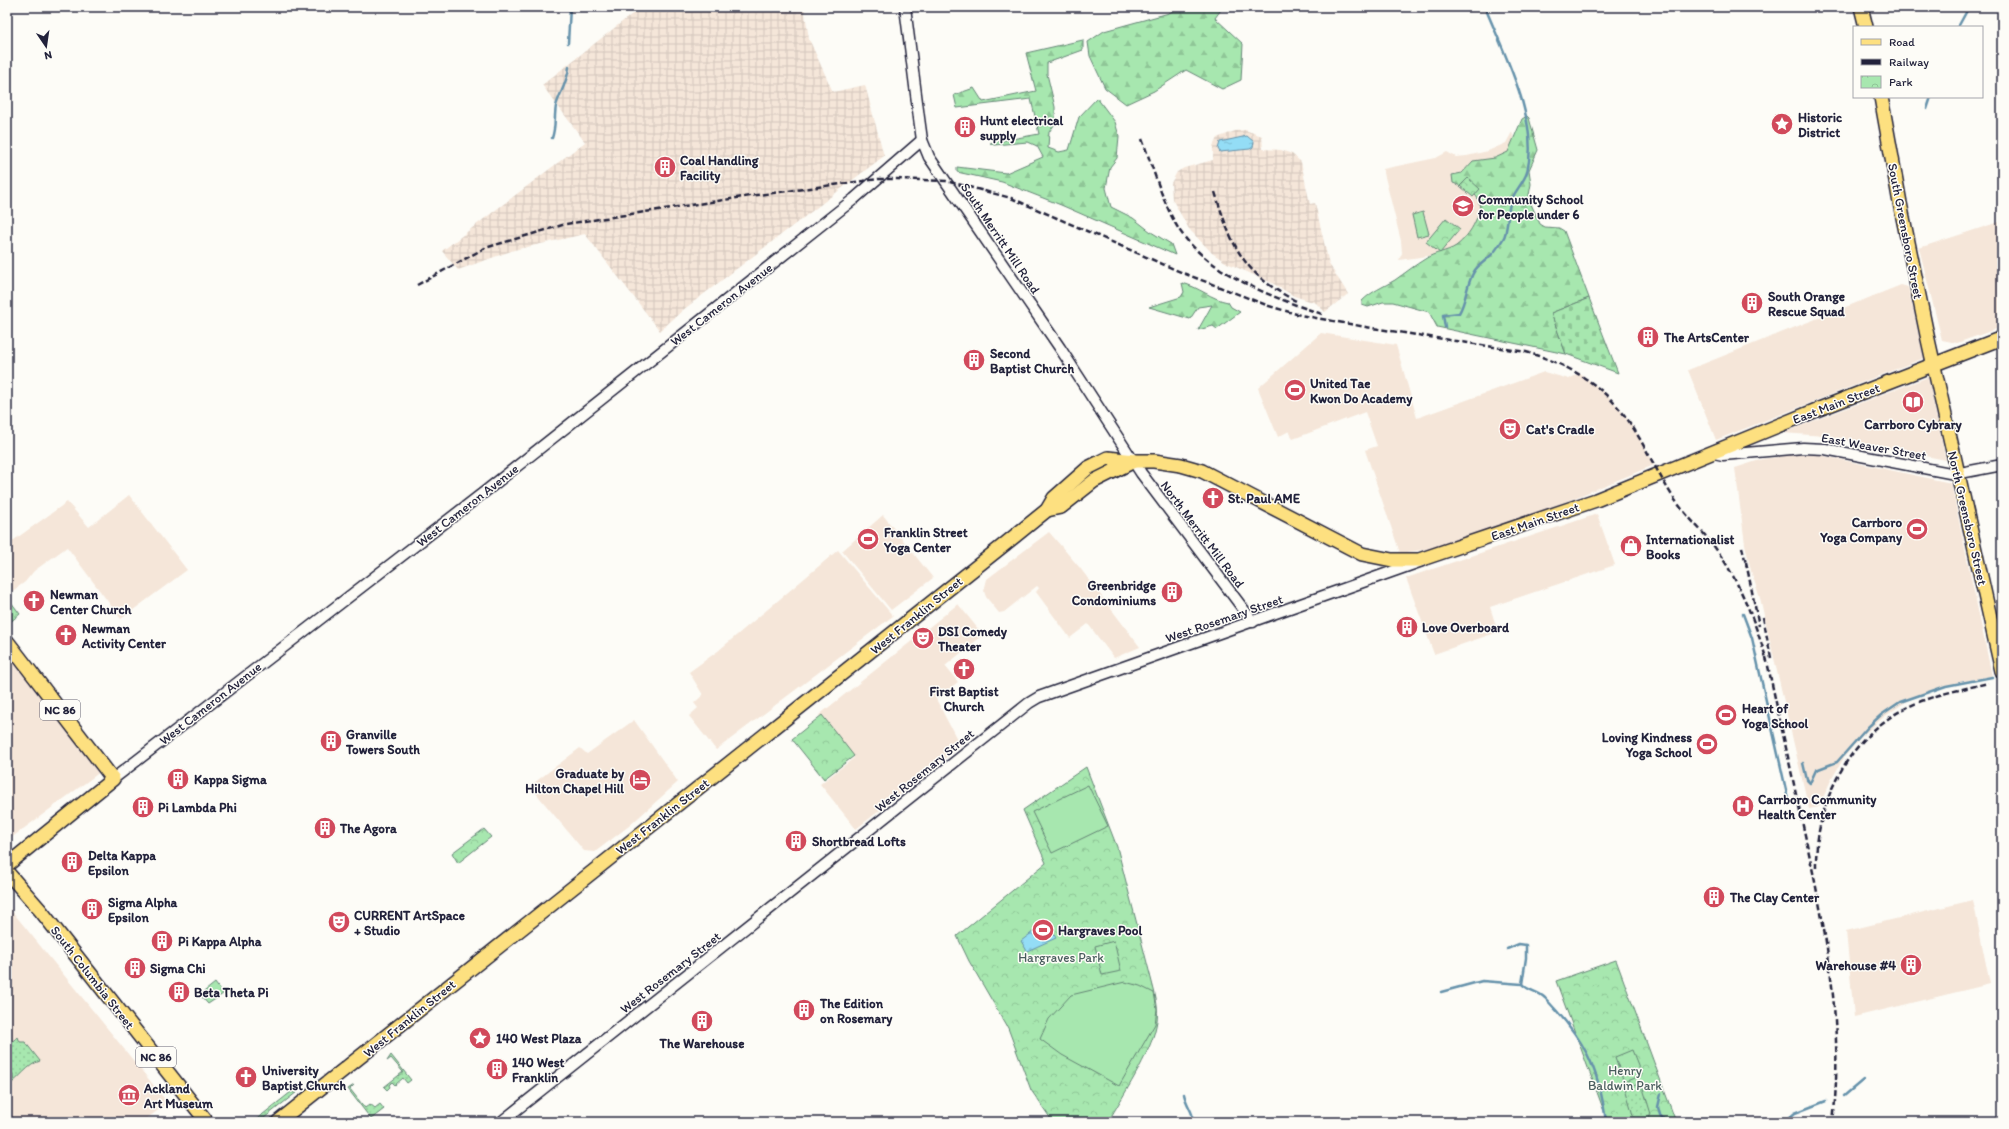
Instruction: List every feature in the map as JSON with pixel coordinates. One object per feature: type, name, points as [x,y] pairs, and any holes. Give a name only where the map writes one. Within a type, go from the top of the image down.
[{"type":"main road","points":[[1862,7],[1866,26]]},
{"type":"main road","name":"South Greensboro Street","points":[[1881,98],[1900,203],[1934,365]]},
{"type":"main road","name":"East Main Street","points":[[1134,462],[1154,461],[1177,464],[1206,472],[1362,554],[1400,561],[1429,558],[1596,500],[1704,455],[1714,453],[1721,448],[2002,338]]},
{"type":"main road","name":"North Greensboro Street","points":[[1934,365],[2002,671]]},
{"type":"main road","name":"West Franklin Street","points":[[278,1122],[1047,510],[1061,507],[1094,481],[1134,462]]},
{"type":"main road","name":"NC 86","points":[[7,641],[114,779]]},
{"type":"main road","name":"West Cameron Avenue","points":[[7,865],[114,779]]},
{"type":"main road","name":"South Columbia Street","points":[[7,872],[41,911],[207,1122]]},
{"type":"street","name":"South Merritt Mill Road","points":[[905,7],[922,140],[929,157],[1060,348],[1134,462]]},
{"type":"street","name":"West Cameron Avenue","points":[[114,779],[486,490],[854,199],[922,140]]},
{"type":"street","name":"East Weaver Street","points":[[1714,453],[1724,455],[1803,448],[1825,449],[1959,474]]},
{"type":"street","name":"North Merritt Mill Road","points":[[1134,462],[1253,622]]},
{"type":"street","points":[[1959,474],[2002,465]]},
{"type":"street","name":"West Rosemary Street","points":[[501,1122],[1029,703],[1039,697],[1429,558]]},
{"type":"shaded area","points":[[641,7],[804,7],[809,39],[833,92],[865,85],[884,156],[683,310],[660,331],[585,234],[514,250],[458,270],[442,251],[585,142],[542,85]]},
{"type":"shaded area","points":[[1245,130],[1262,136],[1263,149],[1281,150],[1292,154],[1301,162],[1310,204],[1315,203],[1329,264],[1348,294],[1325,312],[1316,303],[1294,296],[1272,283],[1227,263],[1212,253],[1189,229],[1172,199],[1171,183],[1177,172],[1184,168],[1213,160],[1213,146],[1217,138],[1235,131]]},
{"type":"shaded area","name":"Community School for People under 6","points":[[1512,132],[1542,240],[1399,260],[1402,253],[1401,241],[1383,169],[1436,158],[1447,152],[1456,157],[1488,151],[1506,143]]},
{"type":"shaded area","points":[[1999,222],[2002,228],[2002,327],[1957,343],[1942,340],[1919,248]]},
{"type":"shaded area","points":[[1901,285],[1908,287],[1924,358],[1716,440],[1688,370]]},
{"type":"shaded area","points":[[1321,333],[1396,345],[1417,418],[1544,372],[1569,379],[1580,373],[1607,395],[1624,414],[1638,435],[1654,465],[1548,509],[1430,549],[1400,553],[1365,450],[1377,446],[1365,412],[1293,439],[1289,431],[1278,437],[1258,388]]},
{"type":"shaded area","points":[[1928,377],[1946,460],[1825,436],[1782,433]]},
{"type":"shaded area","points":[[1792,455],[1819,455],[1951,483],[1992,676],[1956,683],[1933,690],[1907,701],[1884,717],[1863,735],[1845,756],[1831,780],[1819,807],[1809,809],[1760,598],[1751,571],[1745,544],[1735,468],[1763,459]]},
{"type":"shaded area","points":[[129,495],[187,570],[121,619],[67,547],[34,571],[25,582],[7,595],[7,545],[67,502],[89,527]]},
{"type":"shaded area","points":[[1597,514],[1615,565],[1490,607],[1498,632],[1434,654],[1406,578]]},
{"type":"shaded area","points":[[883,515],[933,578],[891,610],[842,551]]},
{"type":"shaded area","points":[[1049,532],[1080,568],[1140,647],[1114,658],[1088,624],[1070,638],[1036,592],[1039,588],[1037,586],[1004,612],[999,613],[986,597],[984,591],[987,579]]},
{"type":"shaded area","points":[[838,550],[893,616],[716,750],[689,716],[698,708],[694,703],[703,695],[689,672],[718,651]]},
{"type":"shaded area","points":[[958,604],[983,635],[945,666],[958,682],[936,699],[960,745],[933,769],[856,829],[820,784],[854,758],[819,715]]},
{"type":"shaded area","points":[[7,650],[100,772],[7,841]]},
{"type":"shaded area","points":[[634,720],[678,782],[629,826],[595,852],[584,851],[530,786],[580,748],[587,754]]},
{"type":"shaded area","points":[[1973,900],[1990,984],[1854,1017],[1846,931]]},
{"type":"shaded area","points":[[7,905],[168,1103],[142,1122],[7,1122]]},
{"type":"green space","points":[[1180,7],[1223,7],[1215,18],[1243,44],[1241,80],[1222,89],[1186,70],[1154,91],[1126,104],[1105,88],[1090,56],[1088,42],[1104,31],[1169,13]]},
{"type":"green space","points":[[1083,40],[1083,50],[1047,63],[1047,74],[1055,107],[1055,124],[1049,132],[1048,148],[1059,152],[1069,150],[1079,117],[1097,98],[1115,122],[1119,136],[1117,158],[1110,167],[1106,188],[1111,207],[1133,218],[1151,232],[1171,244],[1175,255],[1061,205],[1002,182],[957,172],[957,167],[1006,173],[1043,157],[1037,146],[1028,142],[994,145],[990,143],[1039,134],[1031,99],[957,108],[954,95],[974,88],[983,102],[1036,91],[1026,53]]},
{"type":"green space","points":[[1527,116],[1529,118],[1538,150],[1529,170],[1531,184],[1529,195],[1531,204],[1540,224],[1545,227],[1559,228],[1564,231],[1589,298],[1551,313],[1566,354],[1437,327],[1429,312],[1393,302],[1383,302],[1368,307],[1362,305],[1362,301],[1374,292],[1429,257],[1456,246],[1464,238],[1475,222],[1480,207],[1479,201],[1476,196],[1467,189],[1453,183],[1452,175],[1462,173],[1473,161],[1495,158],[1508,152],[1522,119]]},
{"type":"green space","points":[[1468,178],[1480,189],[1473,197],[1460,186]]},
{"type":"green space","points":[[1423,212],[1429,234],[1417,237],[1412,215]]},
{"type":"green space","points":[[1446,218],[1460,229],[1440,253],[1426,242]]},
{"type":"green space","points":[[1182,283],[1228,302],[1231,307],[1240,312],[1217,329],[1213,326],[1198,330],[1212,305],[1198,307],[1190,319],[1149,307],[1181,297],[1184,292]]},
{"type":"green space","points":[[1589,298],[1618,373],[1566,354],[1551,313]]},
{"type":"green space","points":[[8,598],[20,614],[9,623],[7,620]]},
{"type":"green space","points":[[822,715],[854,756],[824,779],[792,739]]},
{"type":"green space","name":"Hargraves Park","points":[[1086,767],[1117,847],[1155,994],[1157,1017],[1153,1037],[1142,1062],[1108,1122],[1053,1122],[1031,1090],[1008,1028],[969,961],[957,936],[1046,863],[1023,810]]},
{"type":"green space","points":[[1088,785],[1108,826],[1052,853],[1032,812]]},
{"type":"green space","points":[[484,829],[491,837],[458,863],[452,853]]},
{"type":"green space","points":[[1114,941],[1121,971],[1102,975],[1095,946]]},
{"type":"green space","name":"Henry Baldwin Park","points":[[1616,960],[1676,1122],[1608,1122],[1556,981]]},
{"type":"green space","points":[[1125,982],[1140,986],[1154,993],[1157,1009],[1155,1024],[1119,1086],[1062,1055],[1040,1039],[1049,1019],[1071,995]]},
{"type":"green space","points":[[215,983],[223,994],[208,1004],[200,995]]},
{"type":"green space","points":[[18,1037],[20,1042],[25,1042],[40,1061],[31,1065],[9,1085],[7,1083],[13,1080],[13,1074],[7,1066],[7,1045]]},
{"type":"green space","points":[[1632,1050],[1642,1075],[1624,1082],[1615,1057]]},
{"type":"green space","points":[[391,1055],[411,1080],[407,1083],[403,1078],[395,1085],[392,1082],[387,1090],[384,1087],[403,1072],[391,1058],[387,1061]]},
{"type":"green space","points":[[1641,1082],[1651,1114],[1647,1122],[1635,1122],[1625,1088]]},
{"type":"green space","points":[[354,1085],[350,1089],[365,1108],[370,1104],[375,1108],[380,1104],[384,1109],[371,1119],[348,1089]]},
{"type":"green space","points":[[291,1092],[297,1092],[259,1122],[253,1122]]},
{"type":"water","points":[[1247,136],[1254,142],[1253,147],[1250,149],[1220,152],[1218,149],[1220,142]]},
{"type":"water","name":"Hargraves Pool","points":[[1046,922],[1056,938],[1027,951],[1021,941]]},
{"type":"waterway","points":[[568,43],[570,7]]},
{"type":"waterway","points":[[1445,327],[1443,315],[1459,313],[1464,303],[1472,275],[1475,270],[1494,252],[1505,236],[1511,200],[1526,176],[1530,152],[1529,131],[1518,88],[1485,7]]},
{"type":"waterway","points":[[1959,26],[1969,7]]},
{"type":"waterway","points":[[552,138],[556,106],[567,77],[569,67]]},
{"type":"waterway","points":[[1927,109],[1931,98]]},
{"type":"waterway","points":[[1743,614],[1752,638],[1788,799]]},
{"type":"waterway","points":[[1803,763],[1807,780],[1810,783],[1816,770],[1837,762],[1868,727],[1881,715],[1900,702],[1946,686],[1992,677]]},
{"type":"waterway","points":[[1507,949],[1519,944],[1526,945],[1526,958],[1522,984]]},
{"type":"waterway","points":[[1441,992],[1482,981],[1522,984],[1545,998],[1570,1026],[1587,1054],[1599,1085],[1606,1122]]},
{"type":"waterway","points":[[1844,1096],[1863,1080]]},
{"type":"waterway","points":[[1184,1094],[1194,1122]]},
{"type":"waterway","points":[[1661,1094],[1658,1107],[1660,1115],[1666,1122]]},
{"type":"waterway","points":[[1784,1122],[1795,1113],[1826,1101]]},
{"type":"railway","points":[[1142,139],[1160,190],[1173,219],[1184,237],[1200,253],[1218,267],[1259,290],[1322,314]]},
{"type":"railway","points":[[417,285],[485,248],[566,224],[750,196],[878,179],[897,179],[946,181],[1011,198],[1183,273],[1269,306],[1300,315],[1366,327],[1526,352],[1576,372],[1603,392],[1627,418],[1675,500],[1711,542],[1725,562],[1746,603],[1767,661]]},
{"type":"railway","points":[[1215,192],[1221,212],[1234,244],[1252,270],[1280,292],[1298,302]]},
{"type":"railway","points":[[1742,547],[1747,568]]},
{"type":"railway","points":[[1746,562],[1759,626]]},
{"type":"railway","points":[[1763,617],[1771,658]]},
{"type":"railway","points":[[1766,657],[1813,871],[1826,942],[1835,1013],[1836,1085],[1833,1122]]},
{"type":"railway","points":[[1816,868],[1817,844],[1821,820],[1828,797],[1838,776],[1851,756],[1866,738],[1884,722],[1914,704],[1945,693],[1988,683]]},
{"type":"place","name":"Historic District","points":[[1782,124]]},
{"type":"place","name":"Hunt electrical supply","points":[[965,127]]},
{"type":"place","name":"Coal Handling Facility","points":[[665,167]]},
{"type":"place","name":"Community School for People under 6","points":[[1463,206]]},
{"type":"place","name":"South Orange Rescue Squad","points":[[1752,303]]},
{"type":"place","name":"The ArtsCenter","points":[[1648,337]]},
{"type":"place","name":"Second Baptist Church","points":[[974,360]]},
{"type":"place","name":"United Tae Kwon Do Academy","points":[[1295,390]]},
{"type":"place","name":"Carrboro Cybrary","points":[[1913,402]]},
{"type":"place","name":"Cat's Cradle","points":[[1510,429]]},
{"type":"place","name":"St. Paul AME","points":[[1213,498]]},
{"type":"place","name":"Carrboro Yoga Company","points":[[1917,529]]},
{"type":"place","name":"Franklin Street Yoga Center","points":[[868,539]]},
{"type":"place","name":"Internationalist Books","points":[[1631,546]]},
{"type":"place","name":"Greenbridge Condominiums","points":[[1172,592]]},
{"type":"place","name":"Newman Center Church","points":[[34,601]]},
{"type":"place","name":"Love Overboard","points":[[1407,627]]},
{"type":"place","name":"Newman Activity Center","points":[[66,635]]},
{"type":"place","name":"DSI Comedy Theater","points":[[923,638]]},
{"type":"place","name":"First Baptist Church","points":[[964,669]]},
{"type":"place","name":"Heart of Yoga School","points":[[1726,715]]},
{"type":"place","name":"Granville Towers South","points":[[331,741]]},
{"type":"place","name":"Loving Kindness Yoga School","points":[[1707,744]]},
{"type":"place","name":"Kappa Sigma","points":[[178,779]]},
{"type":"place","name":"Graduate by Hilton Chapel Hill","points":[[640,780]]},
{"type":"place","name":"Carrboro Community Health Center","points":[[1743,806]]},
{"type":"place","name":"Pi Lambda Phi","points":[[143,807]]},
{"type":"place","name":"The Agora","points":[[325,828]]},
{"type":"place","name":"Shortbread Lofts","points":[[796,841]]},
{"type":"place","name":"Delta Kappa Epsilon","points":[[72,862]]},
{"type":"place","name":"The Clay Center","points":[[1714,897]]},
{"type":"place","name":"Sigma Alpha Epsilon","points":[[92,909]]},
{"type":"place","name":"CURRENT ArtSpace + Studio","points":[[339,922]]},
{"type":"place","name":"Hargraves Pool","points":[[1043,930]]},
{"type":"place","name":"Pi Kappa Alpha","points":[[162,941]]},
{"type":"place","name":"Warehouse #4","points":[[1911,965]]},
{"type":"place","name":"Sigma Chi","points":[[135,968]]},
{"type":"place","name":"Beta Theta Pi","points":[[179,992]]},
{"type":"place","name":"The Edition on Rosemary","points":[[804,1010]]},
{"type":"place","name":"The Warehouse","points":[[702,1021]]},
{"type":"place","name":"140 West Plaza","points":[[480,1038]]},
{"type":"place","name":"140 West Franklin","points":[[497,1069]]},
{"type":"place","name":"University Baptist Church","points":[[246,1077]]},
{"type":"place","name":"Ackland Art Museum","points":[[129,1095]]}]
